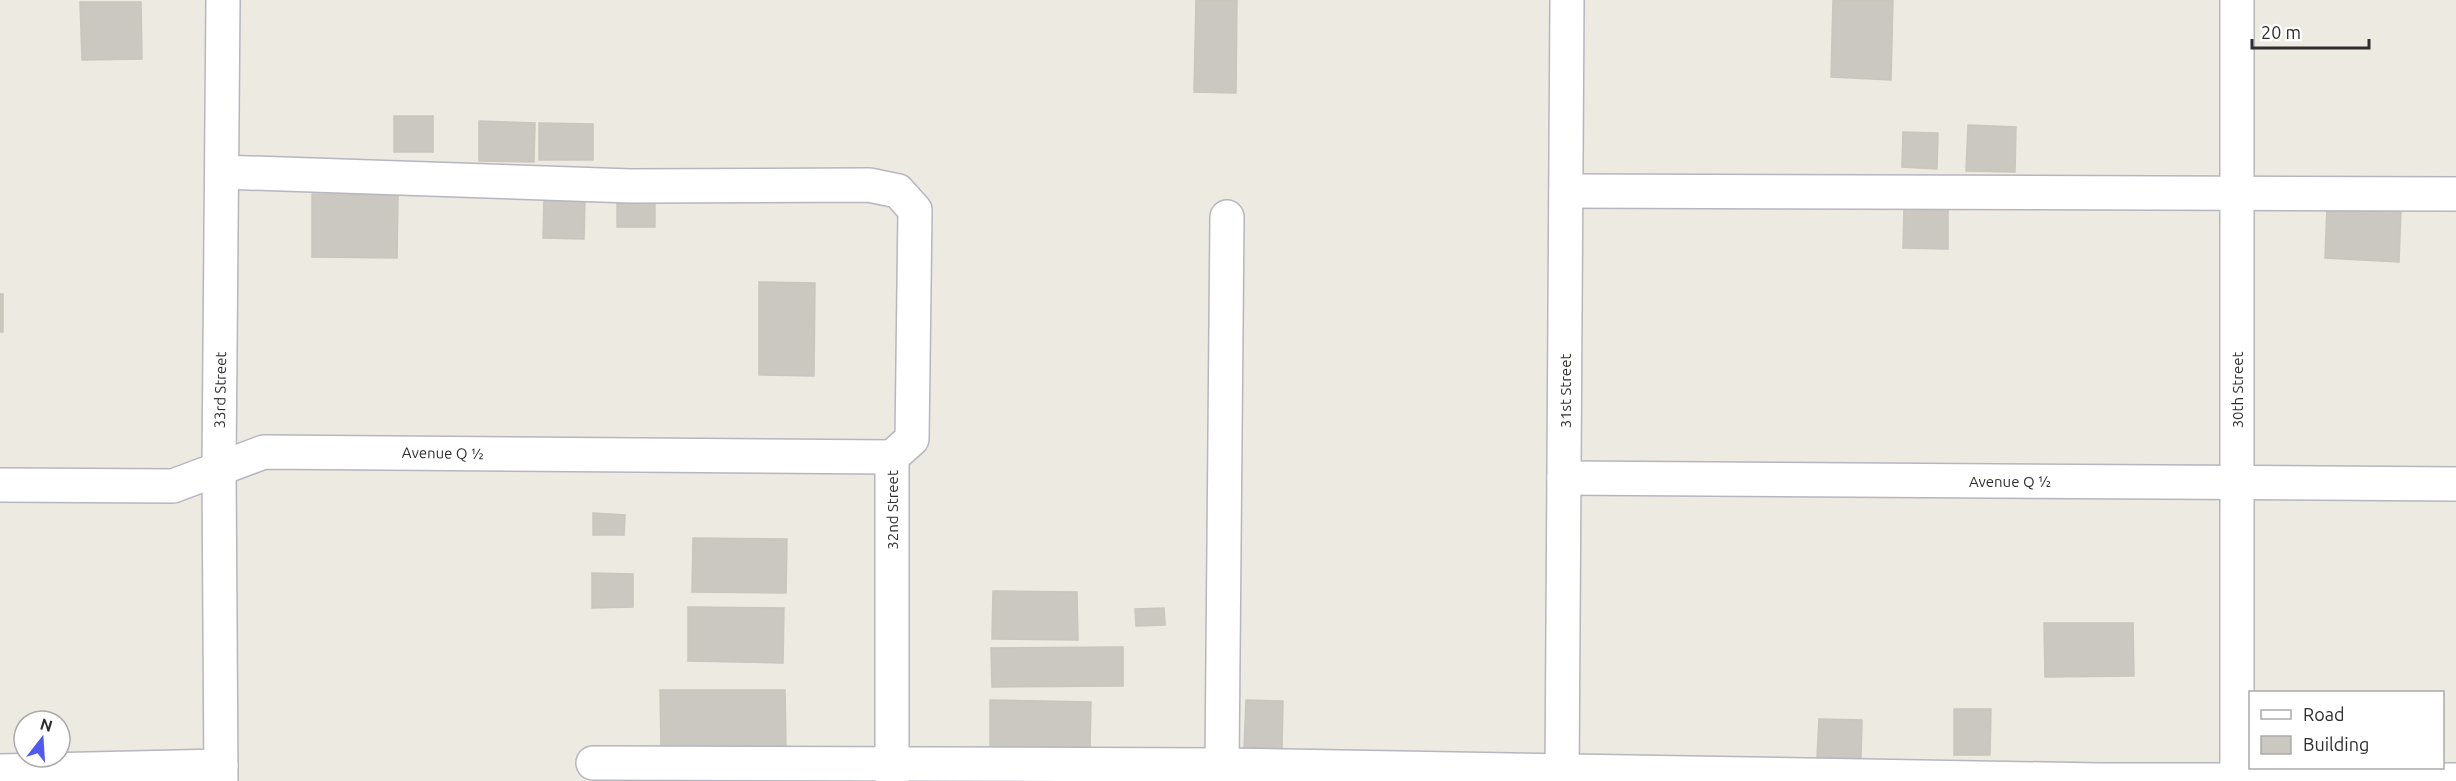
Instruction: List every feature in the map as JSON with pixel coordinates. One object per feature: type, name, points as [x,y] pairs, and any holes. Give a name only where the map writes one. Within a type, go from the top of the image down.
[{"type":"street","name":"33rd Street","points":[[221,774],[219,468],[223,0]]},
{"type":"street","name":"31st Street","points":[[1562,775],[1567,0]]},
{"type":"street","name":"30th Street","points":[[2237,0],[2237,781]]},
{"type":"street","name":"32nd Street","points":[[222,172],[632,186],[869,185],[898,190],[915,210],[912,439],[892,457],[892,773]]},
{"type":"street","points":[[1566,191],[2456,194]]},
{"type":"street","points":[[1222,765],[1227,217]]},
{"type":"street","name":"Avenue Q ½","points":[[0,485],[173,486],[264,452],[281,451],[892,457]]},
{"type":"street","name":"Avenue Q ½","points":[[1564,478],[2456,484]]},
{"type":"street","points":[[593,763],[892,773],[1222,765],[1562,775],[2237,781],[2456,780]]},
{"type":"street","points":[[0,771],[221,774]]},
{"type":"building","points":[[1196,0],[1237,0],[1236,93],[1194,92]]},
{"type":"building","points":[[1833,0],[1893,0],[1891,80],[1831,77]]},
{"type":"building","points":[[80,2],[141,2],[142,59],[82,60]]},
{"type":"building","points":[[394,116],[433,116],[433,152],[394,152]]},
{"type":"building","points":[[479,121],[535,123],[534,162],[479,161]]},
{"type":"building","points":[[539,123],[593,124],[593,160],[539,160]]},
{"type":"building","points":[[1968,125],[2016,127],[2015,172],[1966,171]]},
{"type":"building","points":[[1903,132],[1938,133],[1937,169],[1902,167]]},
{"type":"building","points":[[312,194],[398,195],[397,258],[312,257]]},
{"type":"building","points":[[617,196],[655,197],[655,227],[617,227]]},
{"type":"building","points":[[544,199],[585,200],[584,239],[543,238]]},
{"type":"building","points":[[2327,207],[2401,210],[2399,262],[2325,258]]},
{"type":"building","points":[[1904,208],[1948,209],[1948,249],[1903,248]]},
{"type":"building","points":[[759,282],[815,283],[814,376],[759,375]]},
{"type":"building","points":[[0,294],[3,294],[3,332],[0,332]]},
{"type":"building","points":[[593,513],[625,515],[624,535],[593,535]]},
{"type":"building","points":[[693,538],[787,539],[786,593],[692,592]]},
{"type":"building","points":[[592,573],[633,574],[633,607],[592,608]]},
{"type":"building","points":[[993,591],[1077,592],[1078,640],[992,639]]},
{"type":"building","points":[[688,607],[784,608],[783,663],[688,661]]},
{"type":"building","points":[[1164,608],[1165,625],[1136,626],[1135,609]]},
{"type":"building","points":[[2044,623],[2133,623],[2134,676],[2045,677]]},
{"type":"building","points":[[1123,647],[1123,686],[992,687],[991,648]]},
{"type":"building","points":[[660,690],[785,690],[786,746],[661,747]]},
{"type":"building","points":[[990,700],[1091,702],[1090,751],[990,750]]},
{"type":"building","points":[[1246,700],[1283,701],[1282,750],[1244,749]]},
{"type":"building","points":[[1954,709],[1991,709],[1990,755],[1954,755]]},
{"type":"building","points":[[1819,719],[1862,720],[1861,759],[1817,757]]}]
